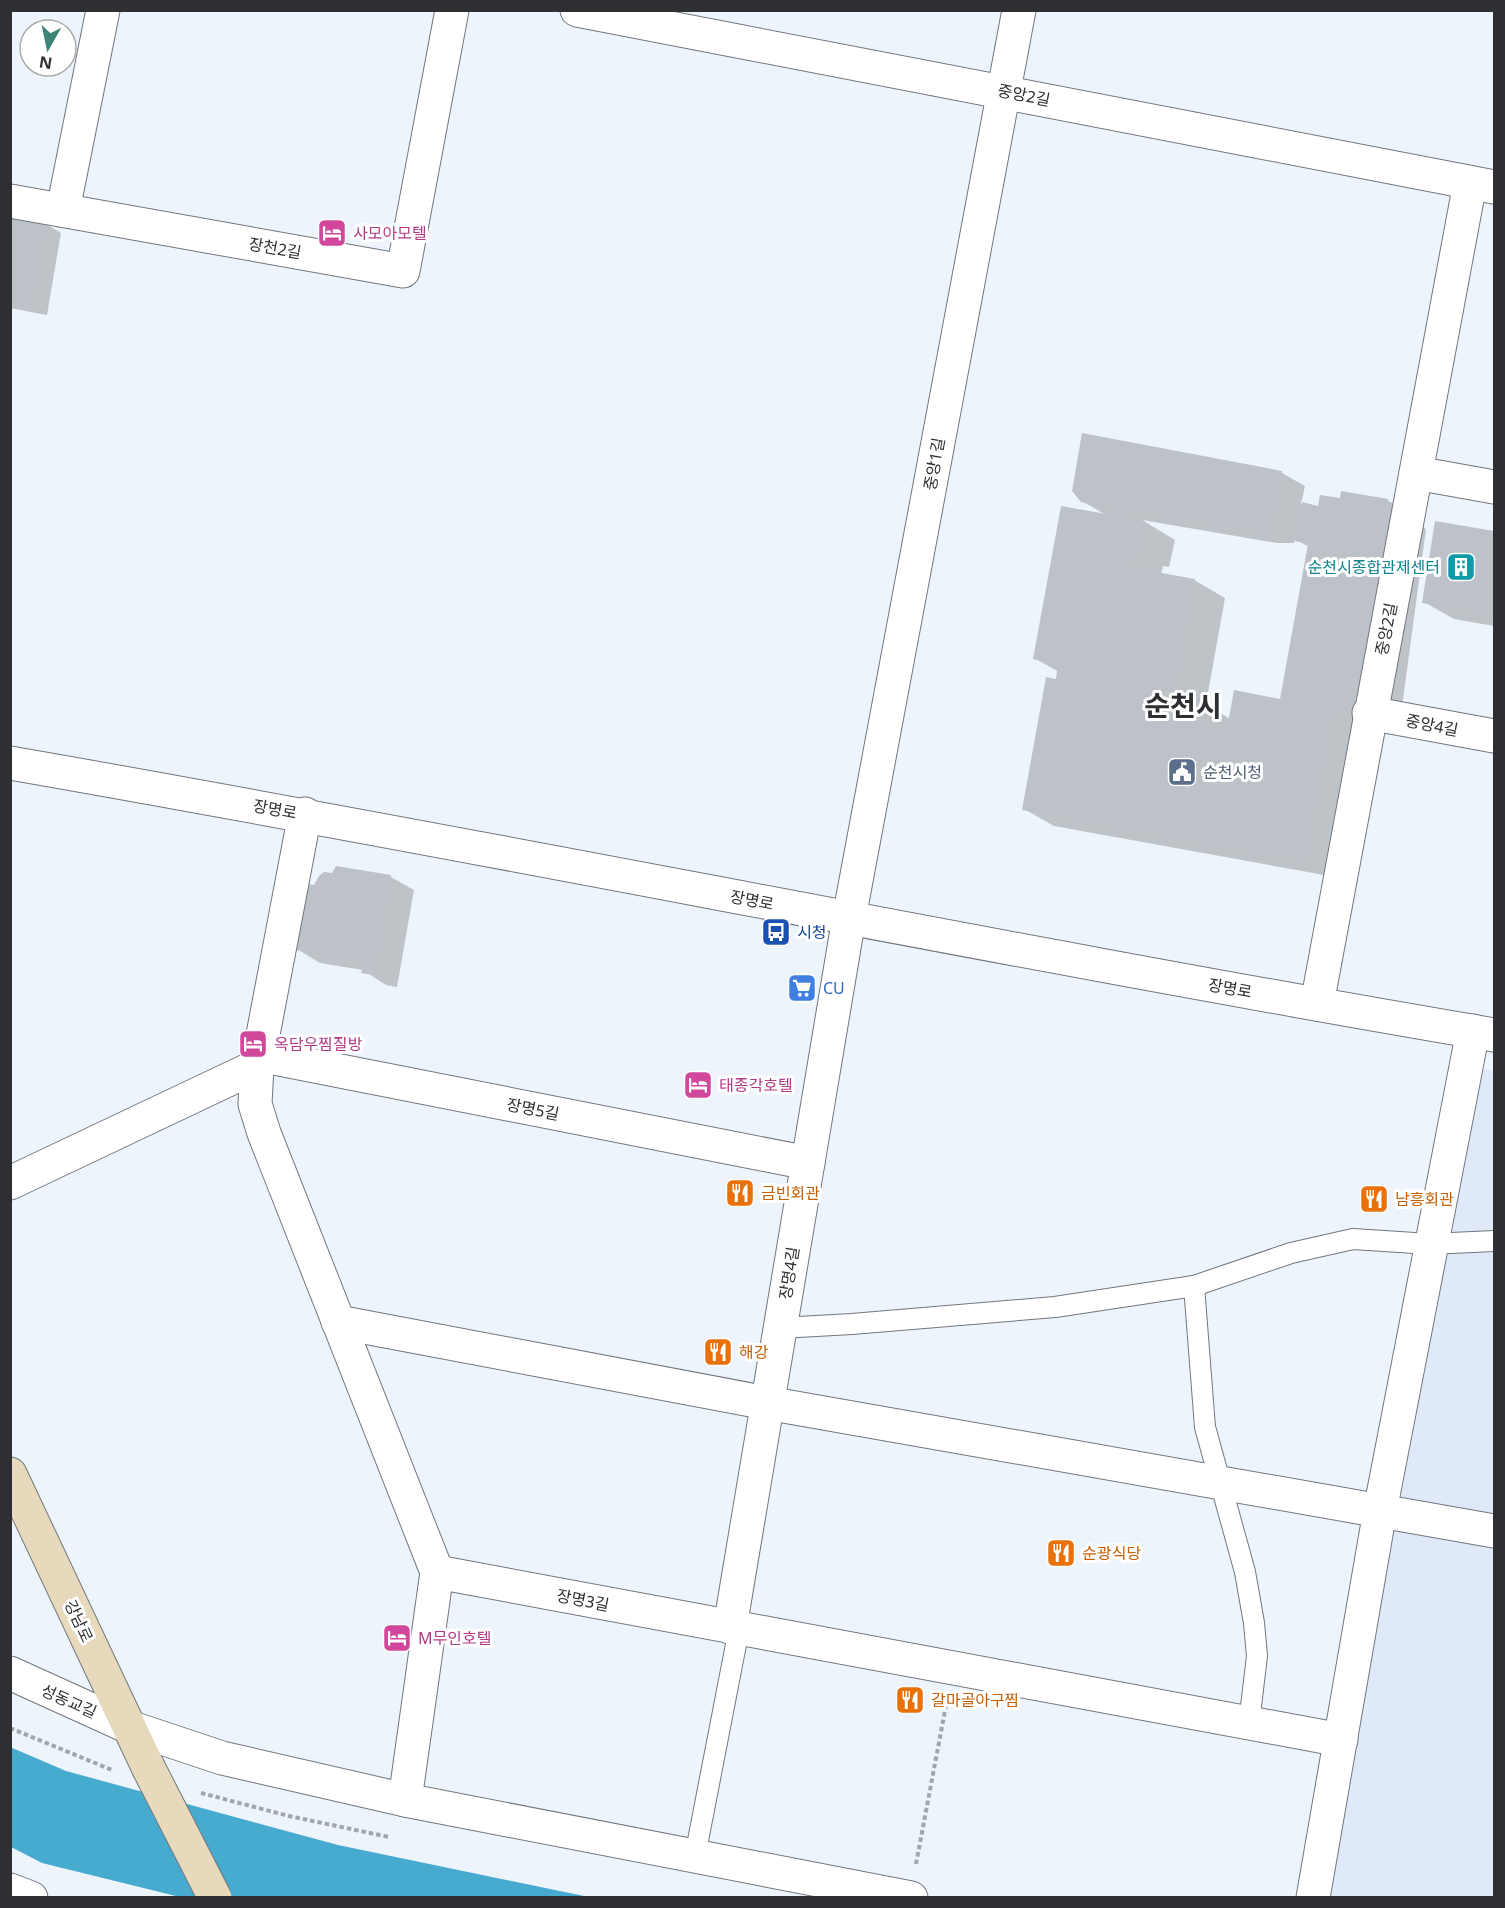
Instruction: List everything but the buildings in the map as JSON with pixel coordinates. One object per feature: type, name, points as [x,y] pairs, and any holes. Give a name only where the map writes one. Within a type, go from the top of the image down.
[{"type":"main road","name":"강남로","points":[[10,1474],[148,1767],[215,1898]]},
{"type":"street","points":[[63,210],[103,10]]},
{"type":"street","name":"장천2길","points":[[10,201],[403,271],[452,10]]},
{"type":"street","name":"중앙2길","points":[[577,10],[1482,185],[1416,473],[1369,713],[1317,1004]]},
{"type":"street","name":"중앙1길","points":[[849,918],[1019,10]]},
{"type":"street","points":[[1416,473],[1494,487]]},
{"type":"street","name":"중앙4길","points":[[1369,713],[1494,736]]},
{"type":"street","name":"장명로","points":[[10,763],[305,814],[849,918],[1484,1033]]},
{"type":"street","points":[[305,814],[258,1060],[255,1104],[264,1133],[436,1572],[405,1800]]},
{"type":"street","name":"장명4길","points":[[734,1628],[767,1403],[849,918]]},
{"type":"street","points":[[1313,1898],[1380,1511],[1430,1244],[1484,1033]]},
{"type":"street","points":[[10,1184],[258,1060]]},
{"type":"street","name":"장명5길","points":[[258,1060],[808,1163]]},
{"type":"street","points":[[338,1322],[767,1403],[1494,1531]]},
{"type":"street","name":"장명3길","points":[[436,1572],[1341,1740]]},
{"type":"street","name":"성동교길","points":[[10,1673],[129,1727],[222,1758],[405,1800],[910,1897]]},
{"type":"street","points":[[10,1890],[31,1898]]},
{"type":"lane","points":[[780,1328],[1055,1307],[1194,1286],[1291,1253],[1353,1239],[1430,1244],[1494,1241]]},
{"type":"lane","points":[[1194,1286],[1201,1400],[1205,1427],[1245,1572],[1254,1623],[1257,1656],[1249,1723]]},
{"type":"lane","points":[[695,1856],[734,1628]]},
{"type":"path","points":[[910,1897],[953,1668]]},
{"type":"shaded area","points":[[1481,1068],[1494,1071],[1494,1897],[1320,1898],[1398,1514]]},
{"type":"water","points":[[10,1747],[66,1771],[338,1845],[589,1897],[184,1898],[42,1863],[11,1847]]},
{"type":"place","name":"사모아모텔","points":[[332,233]]},
{"type":"place","name":"순천시종합관제센터","points":[[1461,567]]},
{"type":"place","name":"순천시청","points":[[1182,772]]},
{"type":"place","name":"시청","points":[[776,932]]},
{"type":"place","name":"CU","points":[[802,988]]},
{"type":"place","name":"옥담우찜질방","points":[[253,1044]]},
{"type":"place","name":"태종각호텔","points":[[698,1085]]},
{"type":"place","name":"금빈회관","points":[[740,1193]]},
{"type":"place","name":"남흥회관","points":[[1374,1199]]},
{"type":"place","name":"해강","points":[[718,1352]]},
{"type":"place","name":"순광식당","points":[[1061,1553]]},
{"type":"place","name":"M무인호텔","points":[[397,1638]]},
{"type":"place","name":"갈마골아구찜","points":[[910,1700]]},
{"type":"district","name":"순천시","points":[[1183,706]]}]
